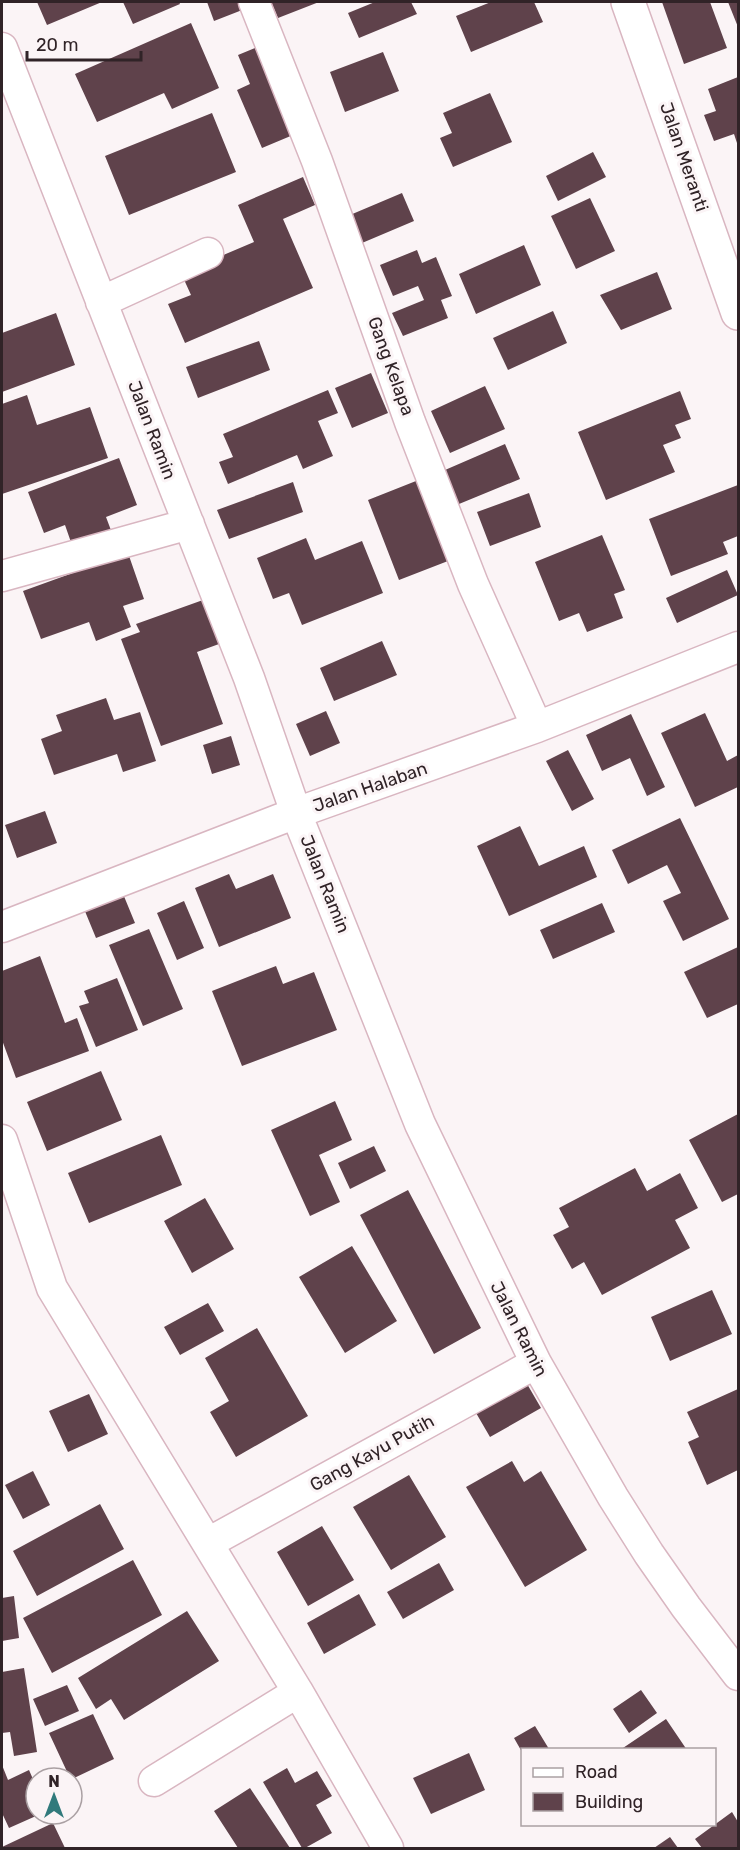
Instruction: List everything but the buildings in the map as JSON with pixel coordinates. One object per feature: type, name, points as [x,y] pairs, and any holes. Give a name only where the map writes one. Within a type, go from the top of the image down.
[{"type":"street","name":"Gang Kelapa","points":[[254,2],[317,161],[410,422],[473,584],[537,727]]},
{"type":"street","name":"Jalan Meranti","points":[[628,2],[738,313]]},
{"type":"street","name":"Jalan Ramin","points":[[2,48],[249,678],[296,813],[420,1124],[536,1363],[613,1497],[686,1607],[738,1675]]},
{"type":"street","points":[[101,302],[208,253]]},
{"type":"street","points":[[2,576],[189,524]]},
{"type":"street","name":"Jalan Halaban","points":[[2,927],[296,813],[537,727],[738,647]]},
{"type":"street","points":[[2,1140],[52,1288],[298,1692],[388,1848]]},
{"type":"street","name":"Gang Kayu Putih","points":[[208,1543],[536,1363]]},
{"type":"street","points":[[154,1781],[298,1692]]}]
